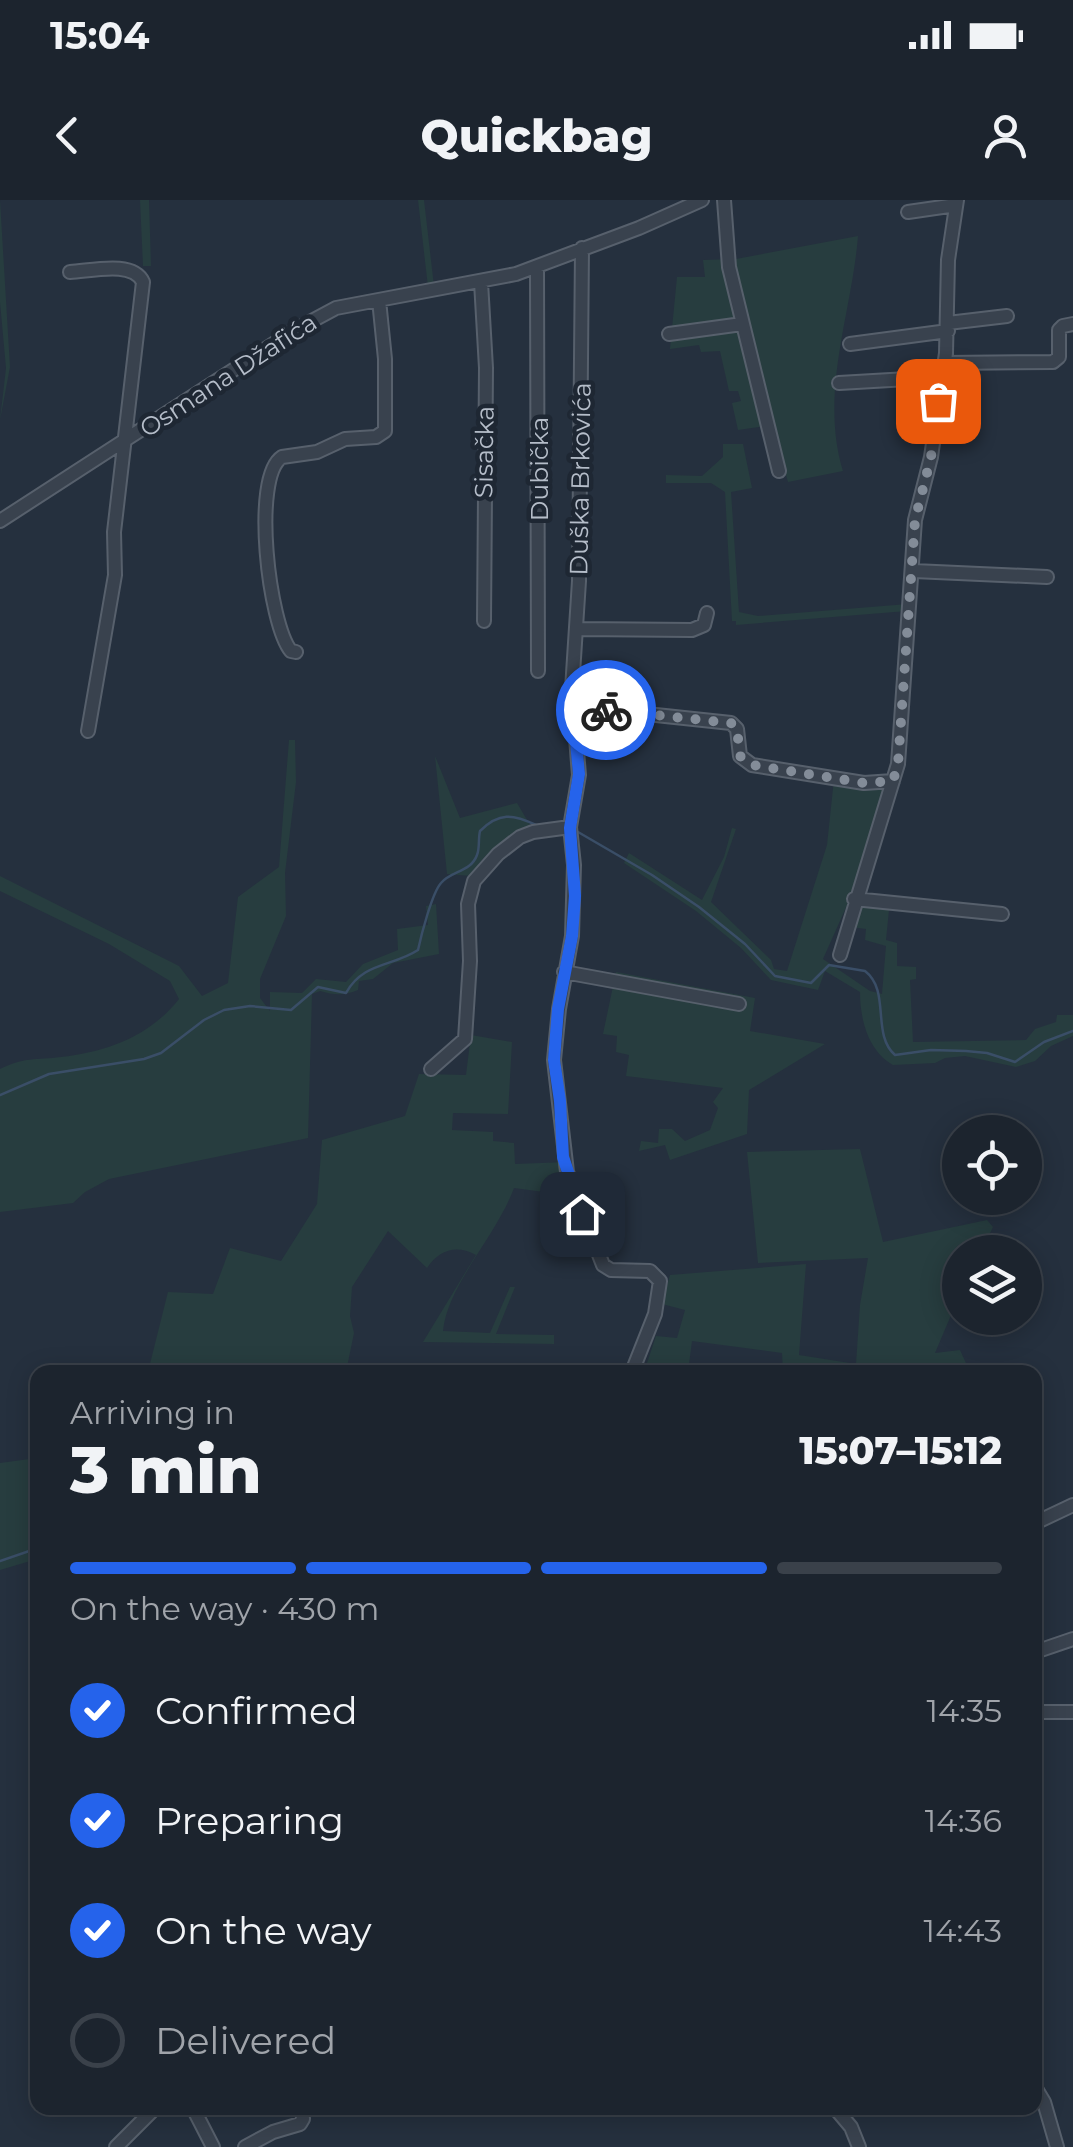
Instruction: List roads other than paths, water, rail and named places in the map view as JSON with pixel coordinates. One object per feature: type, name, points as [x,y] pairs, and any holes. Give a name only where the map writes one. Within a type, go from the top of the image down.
[{"type":"street","name":"Osmana Džafića","points":[[0,521],[336,308],[481,282],[538,266],[702,200]]},
{"type":"street","points":[[724,200],[729,267],[779,471]]},
{"type":"street","points":[[840,955],[898,764],[915,520],[931,457],[948,327],[948,260],[956,203],[908,212]]},
{"type":"street","name":"Duška Brkovića","points":[[582,248],[578,629],[573,710],[579,774],[562,832],[575,896],[554,1060],[567,1172],[606,1268],[650,1271],[660,1280],[655,1314],[635,1365]]},
{"type":"street","name":"Dubička","points":[[538,266],[538,672]]},
{"type":"street","points":[[70,272],[131,269],[142,277],[122,442],[114,574],[88,731]]},
{"type":"street","name":"Sisačka","points":[[481,282],[486,368],[484,621]]},
{"type":"street","points":[[296,652],[283,642],[277,621],[266,541],[270,472],[282,457],[317,452],[345,439],[376,438],[385,431],[379,300]]},
{"type":"street","points":[[850,344],[1007,316]]},
{"type":"street","points":[[669,334],[742,324]]},
{"type":"street","points":[[839,383],[1053,362],[1059,357],[1059,330],[1073,324]]},
{"type":"street","points":[[914,571],[1047,577]]},
{"type":"street","points":[[578,629],[692,630],[704,624],[707,613]]},
{"type":"street","points":[[573,710],[729,722],[737,729],[740,756],[752,765],[864,783],[893,781]]},
{"type":"street","points":[[430,1069],[465,1038],[470,961],[468,904],[474,881],[520,837],[562,832]]},
{"type":"street","points":[[854,899],[1002,914]]},
{"type":"street","points":[[564,972],[740,1004]]},
{"type":"street","points":[[1042,1520],[1073,1505]]},
{"type":"street","points":[[1042,1650],[1073,1639]]},
{"type":"street","points":[[1042,1712],[1073,1712]]},
{"type":"street","points":[[1042,2099],[1057,2147]]},
{"type":"street","points":[[116,2147],[148,2115]]},
{"type":"street","points":[[196,2115],[212,2147]]},
{"type":"street","points":[[245,2147],[273,2132],[300,2124],[303,2115]]},
{"type":"street","points":[[841,2115],[859,2147]]},
{"type":"waterway","points":[[0,1095],[49,1074],[161,1053],[204,1020],[224,1010],[250,1006],[291,1010],[318,987],[346,993],[369,970],[418,950],[438,888],[474,861],[480,831],[494,820],[506,817],[536,825]]},
{"type":"waterway","points":[[578,832],[699,907],[745,944],[775,976],[811,983],[829,965],[865,971],[877,990],[884,1036],[895,1055],[966,1051],[1015,1062],[1044,1042],[1073,1031]]},
{"type":"waterway","points":[[0,1561],[30,1551]]}]
